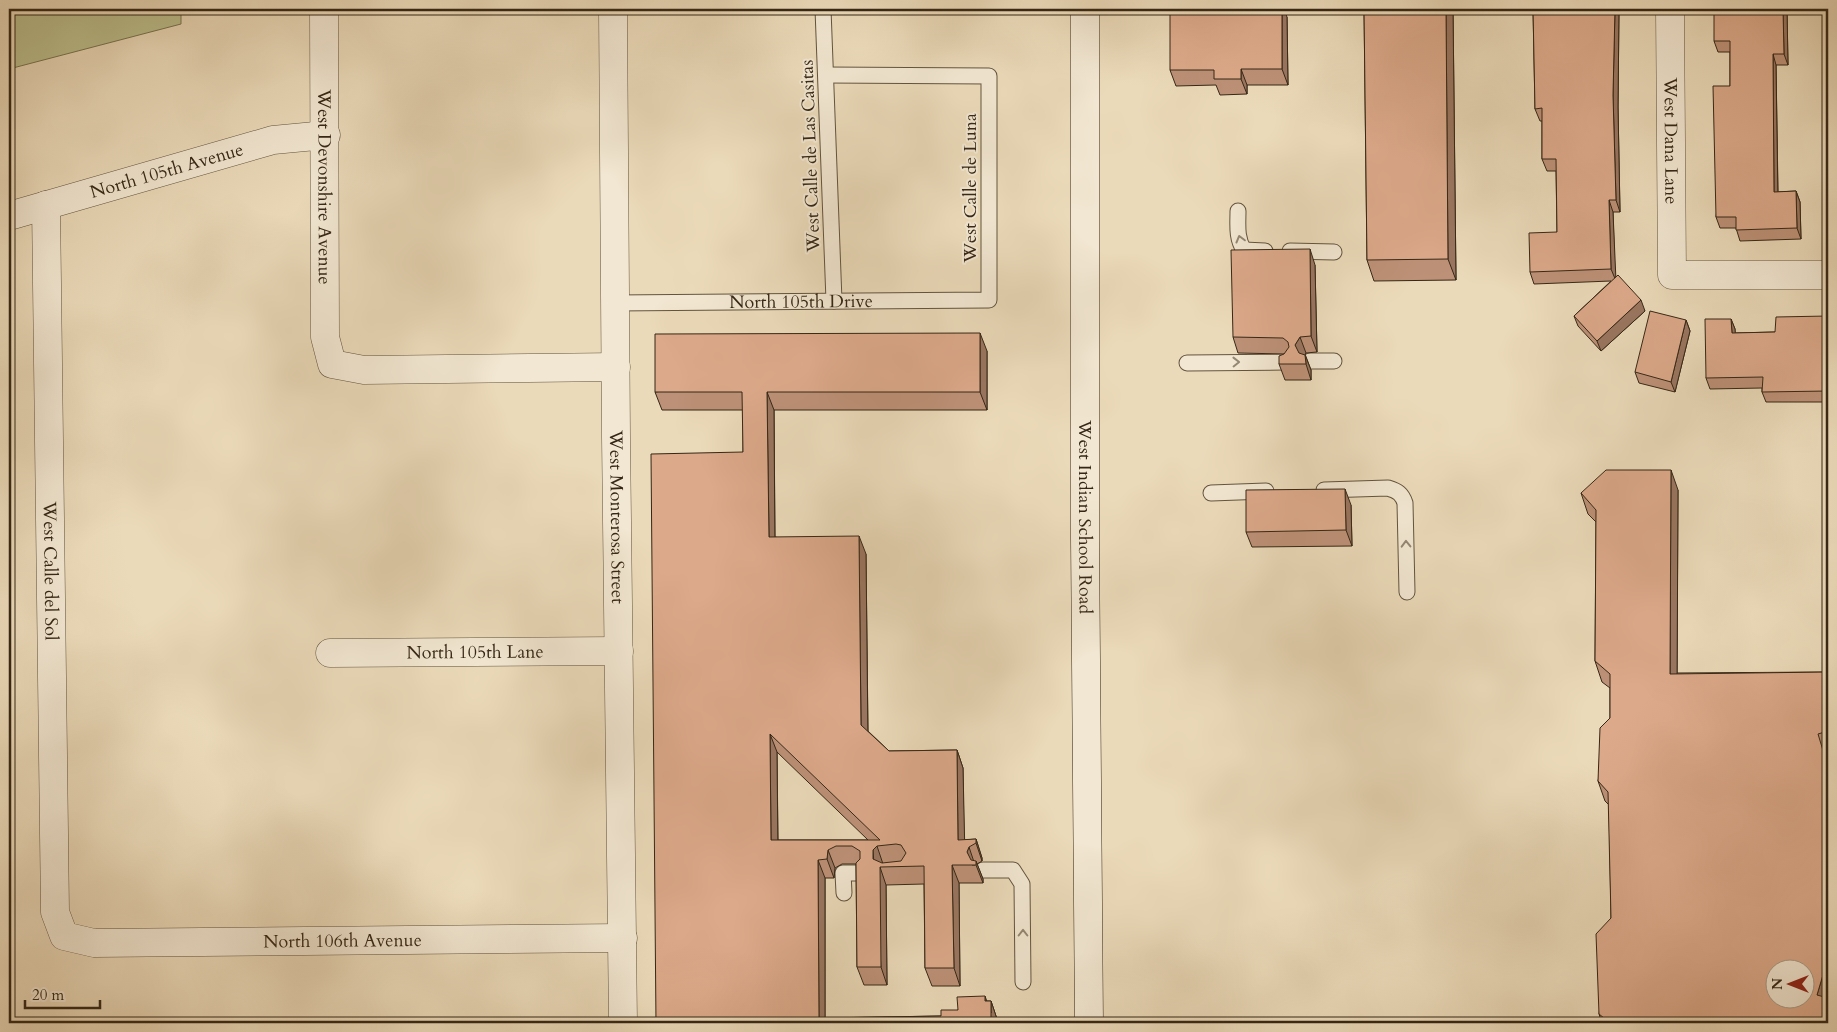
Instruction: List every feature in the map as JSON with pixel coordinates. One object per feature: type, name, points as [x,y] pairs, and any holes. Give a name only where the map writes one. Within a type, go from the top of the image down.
[{"type":"street","name":"West Devonshire Avenue","points":[[324,9],[326,135],[325,337],[332,364],[364,370],[616,367]]},
{"type":"street","name":"West Monterosa Street","points":[[613,9],[623,1023]]},
{"type":"street","name":"West Indian School Road","points":[[1085,9],[1085,539],[1089,1023]]},
{"type":"street","name":"West Dana Lane","points":[[1670,9],[1672,275],[1828,275]]},
{"type":"street","name":"North 105th Avenue","points":[[9,216],[273,140],[326,135]]},
{"type":"street","name":"West Calle del Sol","points":[[46,205],[55,912],[64,936]]},
{"type":"street","name":"North 105th Lane","points":[[330,653],[619,651]]},
{"type":"street","name":"North 106th Avenue","points":[[64,936],[94,943],[623,938]]},
{"type":"lane","name":"West Calle de Las Casitas","points":[[823,9],[834,301]]},
{"type":"lane","name":"West Calle de Luna","points":[[826,75],[989,76],[988,300]]},
{"type":"lane","points":[[1238,211],[1238,235],[1244,250],[1334,252]]},
{"type":"lane","name":"North 105th Drive","points":[[615,303],[988,300]]},
{"type":"lane","points":[[1310,361],[1334,361]]},
{"type":"lane","points":[[1187,363],[1285,362]]},
{"type":"lane","points":[[1309,490],[1388,488],[1397,490],[1402,495],[1405,503],[1407,592]]},
{"type":"lane","points":[[1211,493],[1280,491]]},
{"type":"lane","points":[[983,870],[1012,870],[1022,884],[1023,982]]},
{"type":"lane","points":[[844,893],[844,873],[858,873]]},
{"type":"green space","points":[[9,9],[181,9],[181,24],[9,69]]},
{"type":"building","points":[[1170,9],[1282,9],[1282,69],[1241,69],[1241,79],[1214,79],[1214,70],[1170,70]]},
{"type":"building","points":[[1364,9],[1446,9],[1448,259],[1367,260]]},
{"type":"building","points":[[1533,9],[1615,9],[1613,95],[1616,200],[1609,200],[1611,269],[1530,272],[1529,233],[1557,232],[1556,159],[1542,159],[1542,108],[1535,109]]},
{"type":"building","points":[[1714,9],[1783,9],[1784,54],[1773,54],[1774,192],[1796,191],[1797,228],[1736,230],[1736,217],[1716,217],[1713,86],[1730,86],[1730,41],[1714,41]]},
{"type":"building","points":[[1310,249],[1311,336],[1300,337],[1295,345],[1299,353],[1305,355],[1306,364],[1279,364],[1279,356],[1284,354],[1289,347],[1288,342],[1283,338],[1233,337],[1231,250]]},
{"type":"building","points":[[1618,275],[1641,300],[1597,341],[1574,316]]},
{"type":"building","points":[[1650,311],[1686,320],[1671,382],[1635,372]]},
{"type":"building","points":[[1828,316],[1828,391],[1762,392],[1763,377],[1706,378],[1705,319],[1731,319],[1732,333],[1775,332],[1776,317]]},
{"type":"building","points":[[980,333],[980,392],[767,392],[769,537],[859,536],[861,725],[889,751],[957,750],[958,840],[976,839],[976,843],[969,847],[967,852],[971,860],[976,861],[976,865],[952,865],[954,968],[925,968],[924,866],[880,867],[881,967],[857,967],[856,863],[860,859],[860,851],[852,846],[836,846],[828,850],[827,859],[818,860],[819,1018],[941,1016],[941,1010],[958,1010],[957,997],[985,996],[985,1001],[991,1001],[991,1023],[656,1023],[651,454],[743,452],[742,392],[655,392],[655,334]],"holes":[[[770,734],[880,840],[771,840]],[[901,845],[906,853],[901,861],[882,863],[873,859],[873,850],[877,846]]]},
{"type":"building","points":[[1606,470],[1671,470],[1670,674],[1828,672],[1828,731],[1818,734],[1828,767],[1828,958],[1817,995],[1828,998],[1828,1023],[1610,1023],[1599,1014],[1596,934],[1611,918],[1608,792],[1598,781],[1600,728],[1610,718],[1610,674],[1595,661],[1596,510],[1581,493]]},
{"type":"building","points":[[1345,489],[1346,530],[1246,532],[1246,490]]}]
